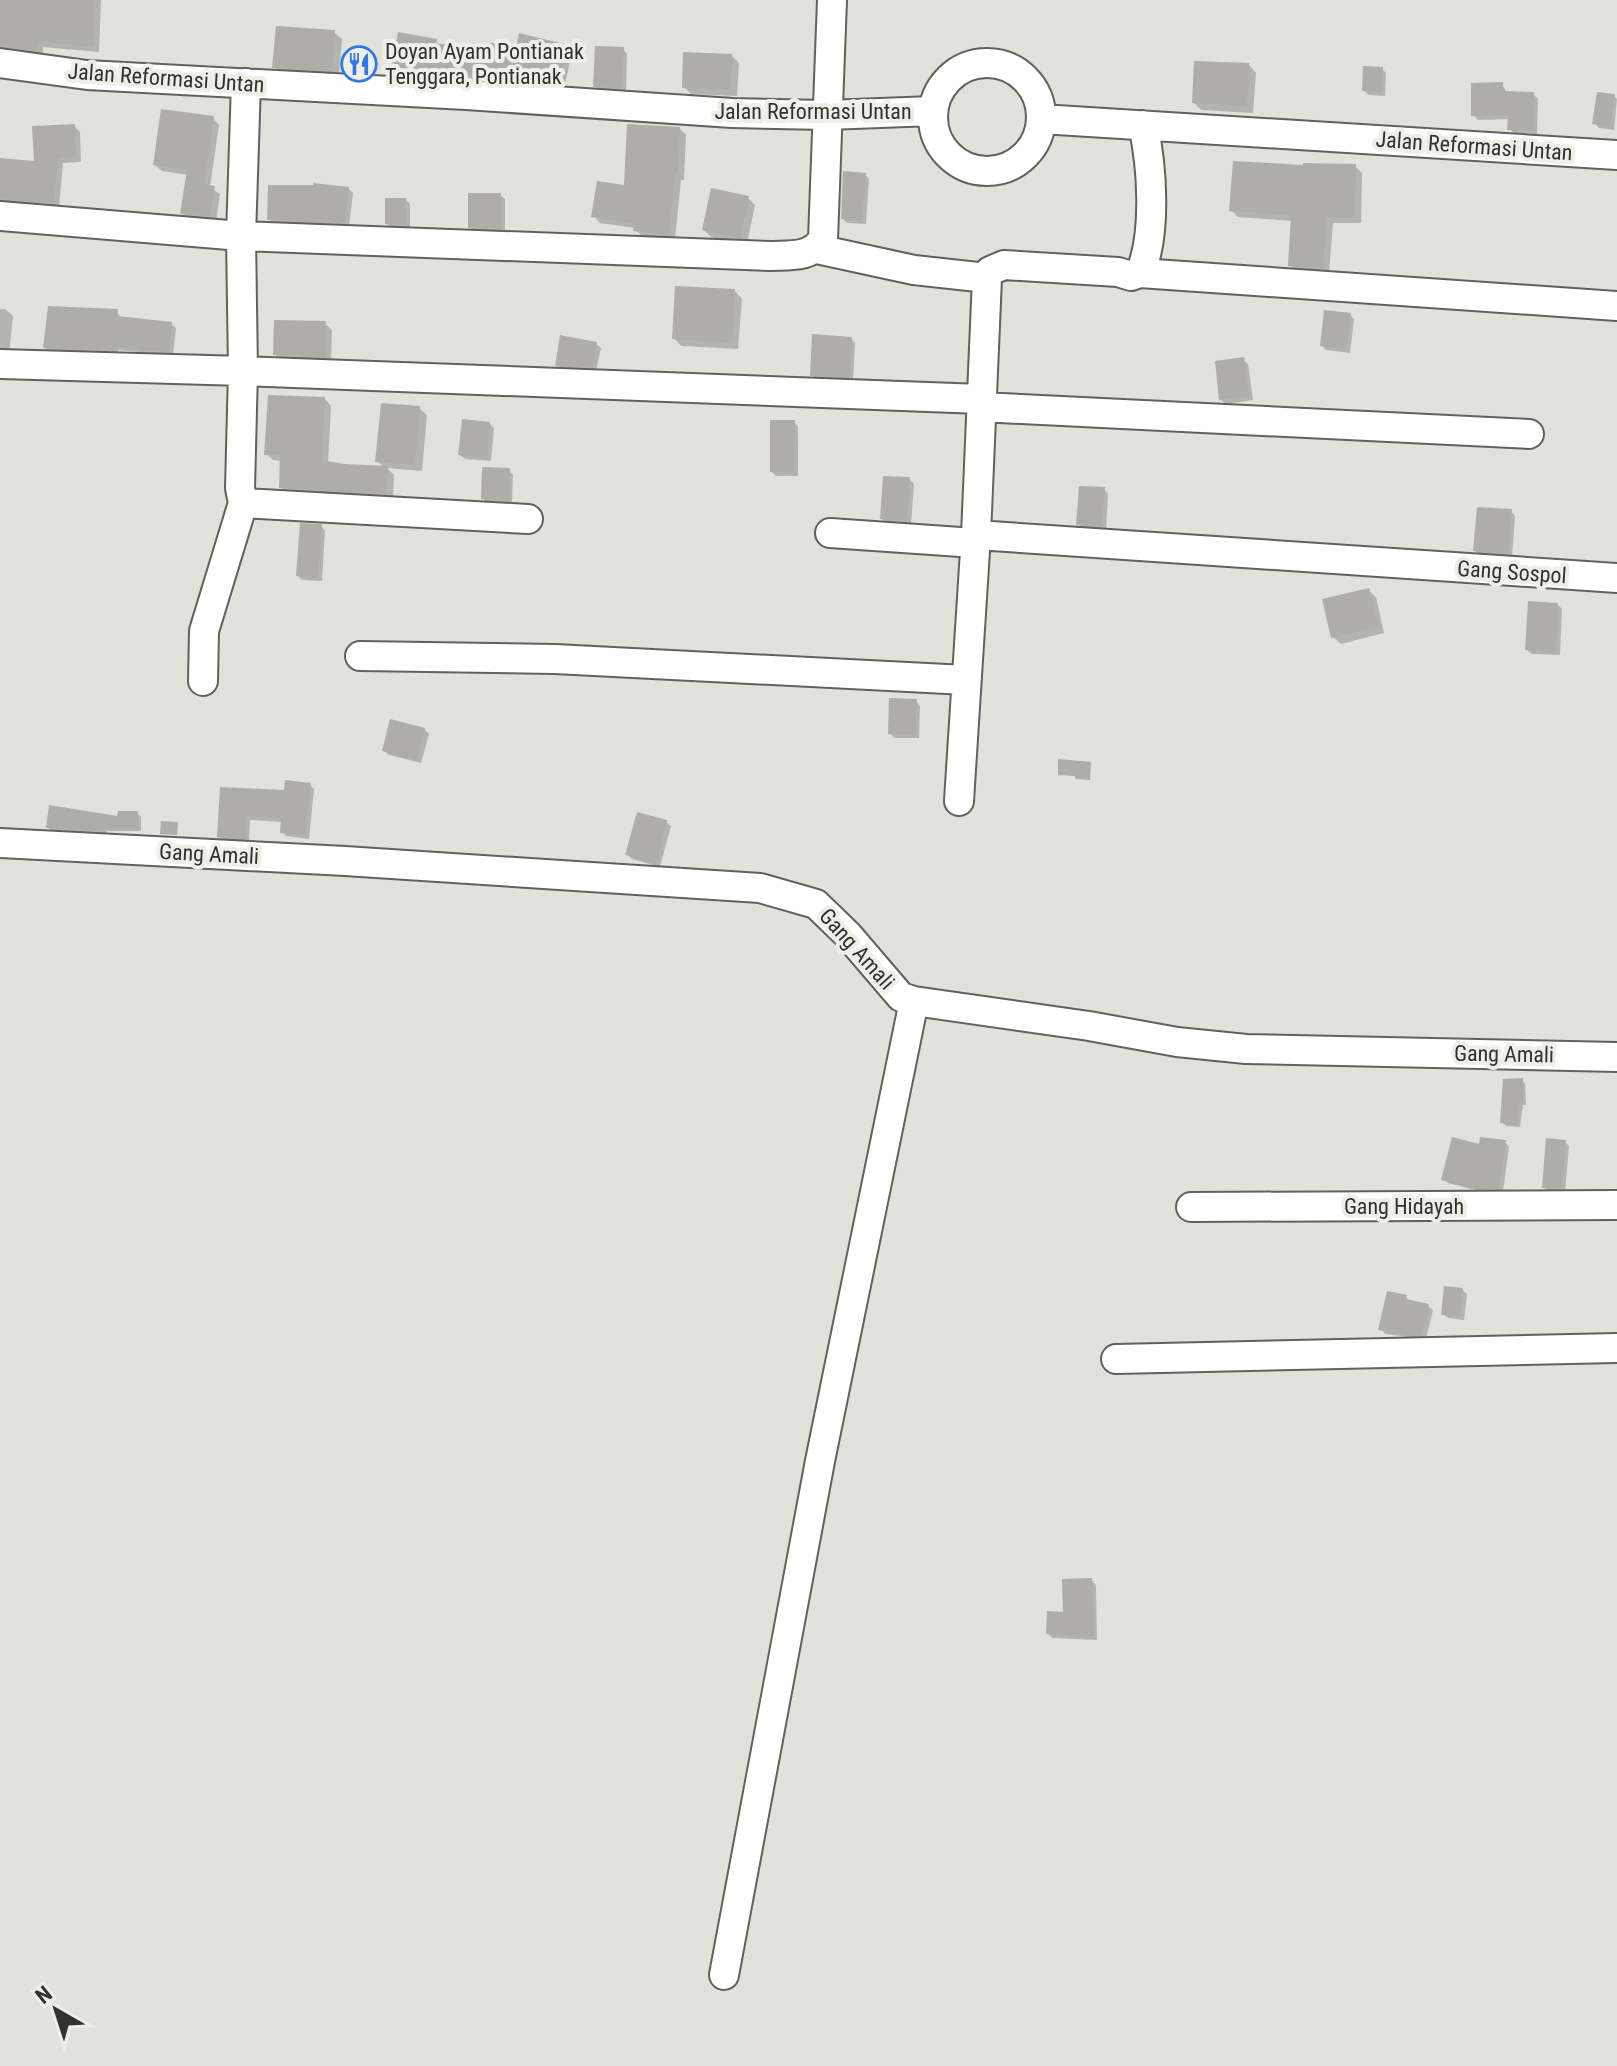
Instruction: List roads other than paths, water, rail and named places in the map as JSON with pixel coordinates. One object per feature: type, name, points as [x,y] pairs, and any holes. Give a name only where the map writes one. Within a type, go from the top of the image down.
[{"type":"street","points":[[817,249],[823,239],[825,225],[832,0]]},
{"type":"street","name":"Jalan Reformasi Untan","points":[[0,63],[87,75],[732,113],[827,115],[933,111],[939,91],[952,75],[971,65],[991,63],[1012,68],[1028,81],[1038,99],[1041,119],[1617,155]]},
{"type":"street","points":[[203,681],[204,631],[243,503],[240,488],[243,371],[241,236],[246,83]]},
{"type":"street","points":[[933,111],[934,133],[944,152],[961,166],[982,172],[1004,169],[1023,158],[1036,141],[1041,119]]},
{"type":"street","points":[[1140,273],[1146,259],[1151,195],[1150,158],[1143,125]]},
{"type":"street","points":[[0,216],[241,236],[770,256],[805,254],[817,249],[914,270],[987,278]]},
{"type":"street","points":[[959,801],[976,539],[987,278],[990,271],[1004,265],[1118,272],[1131,276],[1140,273],[1617,306]]},
{"type":"street","points":[[0,364],[243,371],[981,403],[1529,434]]},
{"type":"street","points":[[243,503],[528,519]]},
{"type":"street","name":"Gang Sospol","points":[[830,533],[1617,578]]},
{"type":"street","points":[[360,656],[585,660],[966,680]]},
{"type":"street","name":"Gang Amali","points":[[0,843],[345,861],[760,888],[816,904],[848,935],[901,997],[914,1001],[1177,1042],[1246,1049],[1617,1057]]},
{"type":"street","points":[[724,1975],[823,1445],[914,1001]]},
{"type":"street","name":"Gang Hidayah","points":[[1191,1207],[1617,1205]]},
{"type":"street","points":[[1116,1359],[1617,1348]]},
{"type":"place","name":"Doyan Ayam Pontianak Tenggara, Pontianak","points":[[359,64]]}]
